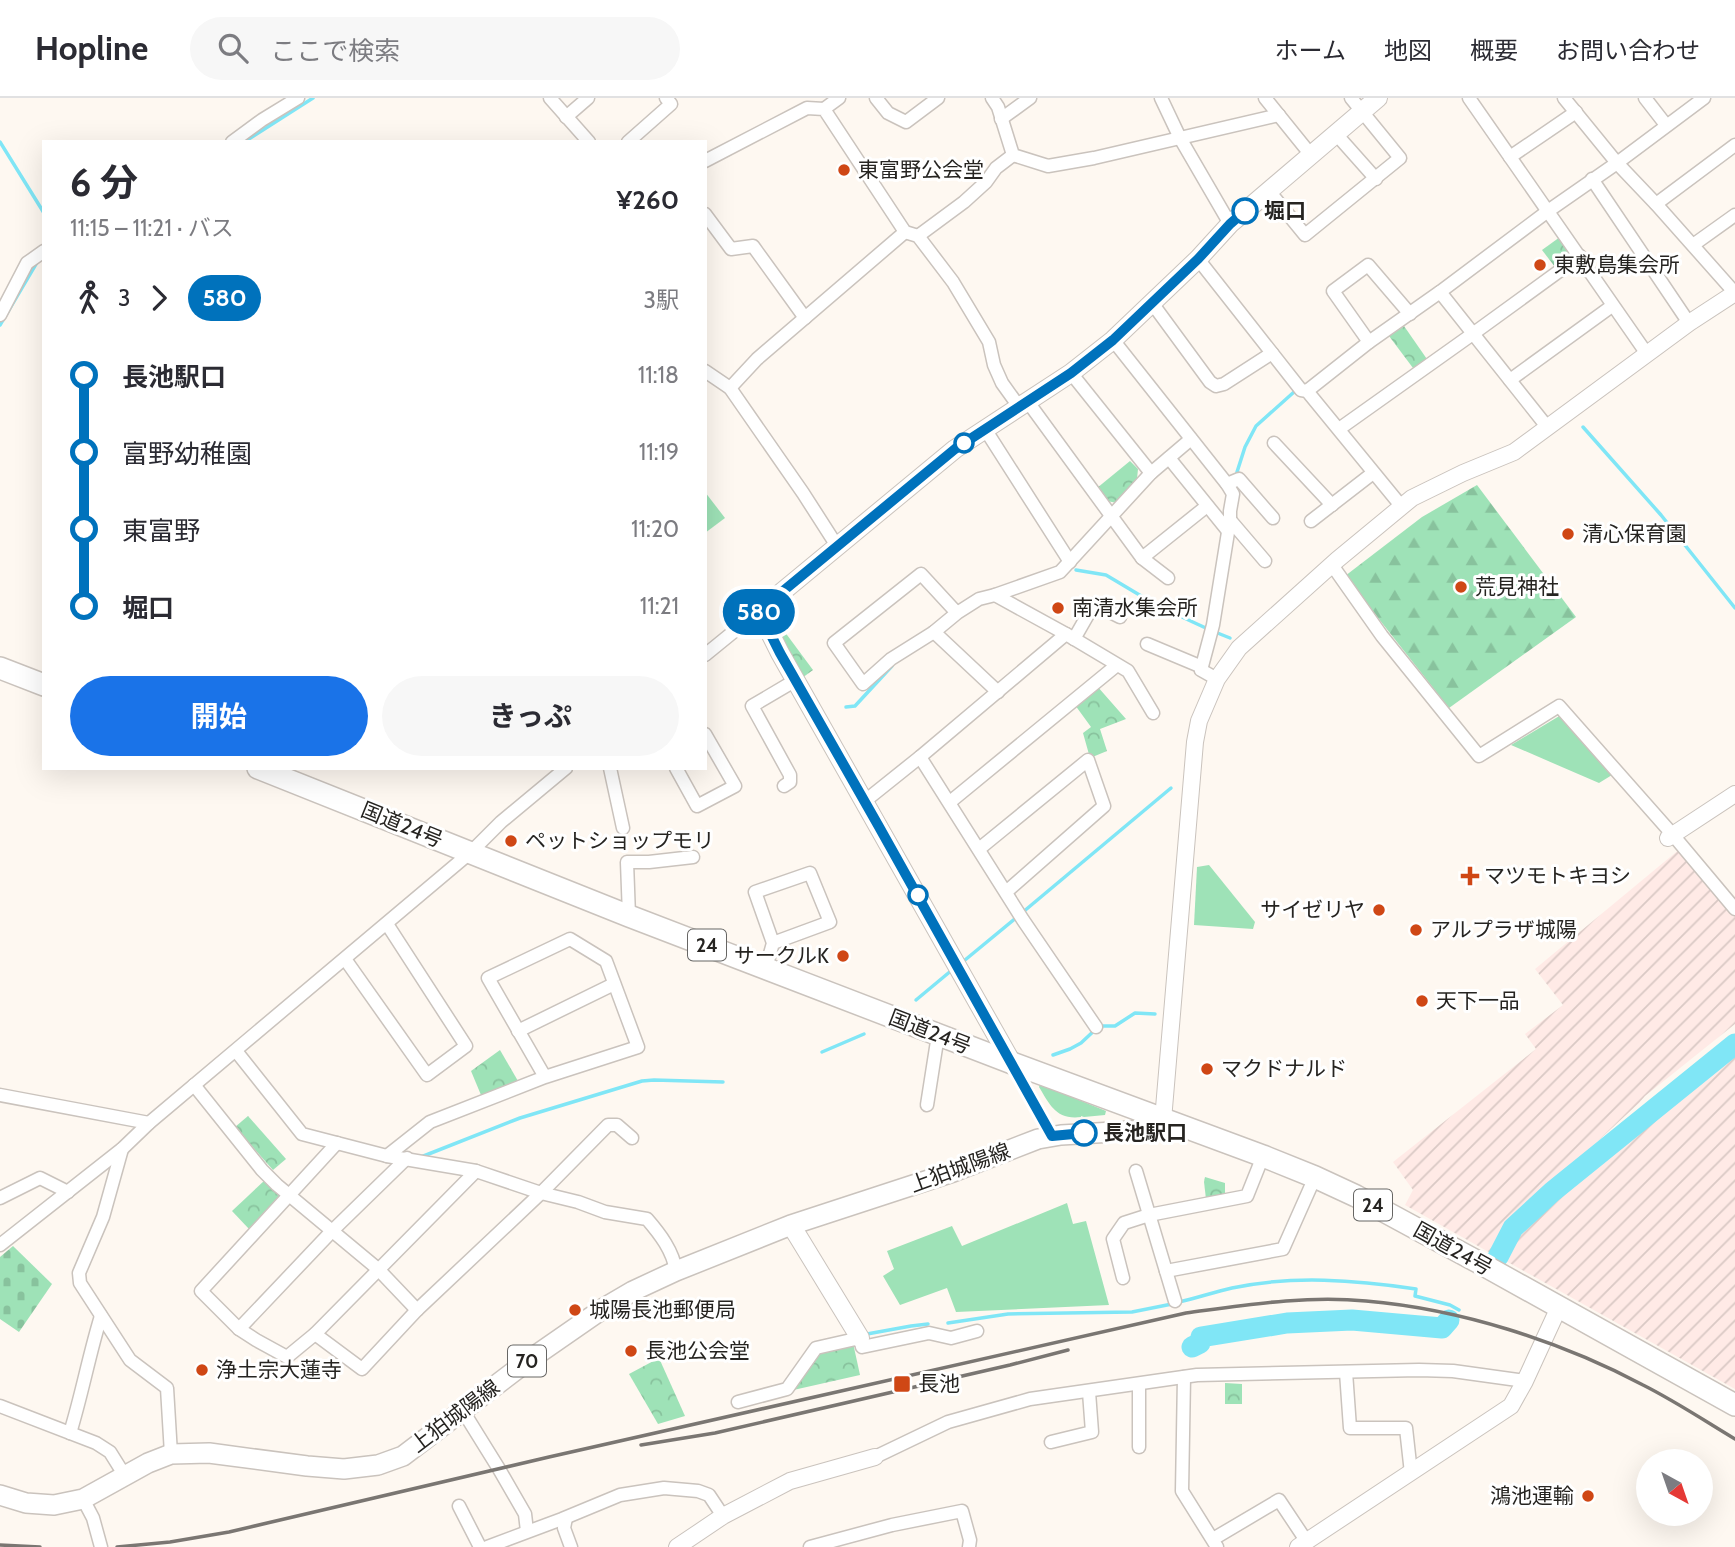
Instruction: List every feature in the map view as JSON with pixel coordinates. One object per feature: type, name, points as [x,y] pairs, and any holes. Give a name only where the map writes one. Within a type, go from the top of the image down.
[{"type":"highway","points":[[0,668],[42,684]]},
{"type":"highway","name":"国道24号","points":[[263,770],[629,916],[1315,1177],[1356,1196],[1735,1405]]},
{"type":"main road","points":[[1012,1063],[759,611],[955,449],[1071,373],[1113,340],[1198,259],[1230,224],[1336,134],[1357,104],[1377,98]]},
{"type":"main road","name":"上狛城陽線","points":[[0,1495],[26,1503],[54,1505],[83,1499],[148,1463],[171,1454],[209,1453],[344,1469],[378,1465],[403,1456],[529,1360],[604,1308],[676,1271],[791,1225],[953,1171],[1038,1139],[1061,1135],[1148,1130],[1163,1120]]},
{"type":"main road","points":[[791,1225],[860,1338]]},
{"type":"street","points":[[235,140],[298,98]]},
{"type":"street","points":[[550,98],[587,140]]},
{"type":"street","points":[[566,117],[588,98]]},
{"type":"street","points":[[630,140],[671,104],[666,98]]},
{"type":"street","points":[[707,161],[807,108],[824,109],[839,98]]},
{"type":"street","points":[[876,98],[888,113],[906,122],[938,98]]},
{"type":"street","points":[[992,98],[998,107],[1013,155]]},
{"type":"street","points":[[1001,119],[1030,98]]},
{"type":"street","points":[[1161,98],[1180,138],[1230,224]]},
{"type":"street","points":[[1265,98],[1311,155]]},
{"type":"street","points":[[1469,98],[1647,354]]},
{"type":"street","points":[[1163,1120],[1195,741],[1199,721],[1217,679],[1239,648],[1412,498],[1514,452],[1689,323],[1735,293],[1617,163],[1564,98]]},
{"type":"street","points":[[1644,98],[1666,125]]},
{"type":"street","points":[[1307,391],[1369,342],[1704,98]]},
{"type":"street","points":[[1269,191],[1305,235],[1400,158],[1357,104]]},
{"type":"street","points":[[824,109],[905,232],[918,236],[953,282],[989,342],[994,365],[1002,383],[1024,405],[1142,558],[1168,578]]},
{"type":"street","points":[[1510,157],[1576,112]]},
{"type":"street","points":[[1013,155],[1048,166],[1094,158],[1279,115]]},
{"type":"street","points":[[1336,134],[1376,179]]},
{"type":"street","points":[[1656,204],[1735,145]]},
{"type":"street","points":[[918,236],[964,202],[986,182],[996,168],[1013,155]]},
{"type":"street","points":[[1592,178],[1689,323]]},
{"type":"street","points":[[1693,245],[1735,215]]},
{"type":"street","points":[[707,217],[731,249],[753,246],[805,318]]},
{"type":"street","points":[[730,388],[757,359],[905,232]]},
{"type":"street","points":[[0,316],[27,263],[42,252]]},
{"type":"street","points":[[1339,429],[1580,256]]},
{"type":"street","points":[[1198,259],[1301,390],[1307,391],[1402,507]]},
{"type":"street","points":[[1369,342],[1332,291],[1368,265],[1410,314]]},
{"type":"street","points":[[1440,292],[1548,428]]},
{"type":"street","points":[[1152,303],[1210,382],[1216,386],[1224,384],[1272,353]]},
{"type":"street","points":[[1510,380],[1612,306]]},
{"type":"street","points":[[1113,340],[1233,494],[1213,625],[1201,670],[1217,679]]},
{"type":"street","points":[[707,372],[730,388],[837,545]]},
{"type":"street","points":[[1071,373],[1151,473]]},
{"type":"street","points":[[985,429],[1070,562]]},
{"type":"street","points":[[957,613],[922,574],[834,643],[863,684],[891,659],[979,599],[1060,572],[1151,473],[1191,439]]},
{"type":"street","points":[[1274,443],[1332,505]]},
{"type":"street","points":[[1169,458],[1208,506],[1265,561]]},
{"type":"street","points":[[1311,521],[1373,474]]},
{"type":"street","points":[[1227,484],[1239,479],[1273,518]]},
{"type":"street","points":[[1142,558],[1208,506]]},
{"type":"street","points":[[1332,565],[1382,636],[1479,756],[1559,706],[1735,909]]},
{"type":"street","points":[[995,595],[1128,671],[1153,713]]},
{"type":"street","points":[[865,801],[998,691],[1070,636],[1094,604],[1120,617]]},
{"type":"street","points":[[707,653],[759,611]]},
{"type":"street","points":[[934,632],[998,691]]},
{"type":"street","points":[[1147,644],[1202,667]]},
{"type":"street","points":[[950,802],[1117,664]]},
{"type":"street","points":[[784,786],[790,782],[790,775],[752,706],[796,680]]},
{"type":"street","points":[[677,770],[697,806],[735,786],[707,737]]},
{"type":"street","points":[[920,757],[1023,920],[1096,1027]]},
{"type":"street","points":[[979,849],[1088,760],[1104,806],[1006,892]]},
{"type":"street","points":[[0,1245],[122,1149],[149,1123],[387,924],[564,770]]},
{"type":"street","points":[[610,770],[623,828]]},
{"type":"street","points":[[1671,836],[1735,794]]},
{"type":"street","points":[[629,916],[627,862],[693,857]]},
{"type":"street","points":[[766,968],[773,943],[755,891],[810,873],[830,922],[773,943]]},
{"type":"street","points":[[345,959],[426,1075],[466,1046],[387,924]]},
{"type":"street","points":[[387,1156],[430,1122],[545,1077],[638,1047],[606,961],[570,939],[488,978],[545,1077]]},
{"type":"street","points":[[518,1031],[614,984]]},
{"type":"street","points":[[928,1105],[938,1035]]},
{"type":"street","points":[[236,1051],[302,1134],[387,1156],[476,1171],[605,1212],[648,1219],[674,1260],[676,1271]]},
{"type":"street","points":[[1012,1063],[1052,1136]]},
{"type":"street","points":[[194,1085],[262,1170],[378,1269],[417,1310]]},
{"type":"street","points":[[0,1095],[149,1123]]},
{"type":"street","points":[[315,1334],[362,1369],[417,1310],[541,1193],[608,1125],[617,1125],[632,1138]]},
{"type":"street","points":[[337,1143],[201,1292],[239,1328],[287,1357],[315,1334],[476,1171]]},
{"type":"street","points":[[122,1149],[103,1217],[79,1273],[80,1283],[130,1360],[167,1388],[171,1454]]},
{"type":"street","points":[[1123,1278],[1113,1239],[1124,1223],[1149,1215],[1247,1196],[1263,1156]]},
{"type":"street","points":[[239,1328],[407,1158]]},
{"type":"street","points":[[1136,1171],[1175,1301]]},
{"type":"street","points":[[1166,1271],[1283,1249],[1315,1177]]},
{"type":"street","points":[[0,1198],[40,1178],[68,1192]]},
{"type":"street","points":[[1184,1377],[1182,1490],[1215,1543],[1279,1500],[1303,1544],[1511,1405],[1559,1307]]},
{"type":"street","points":[[70,1433],[101,1316]]},
{"type":"street","points":[[737,1402],[787,1389],[816,1348],[860,1338],[862,1346],[929,1333],[951,1338],[976,1332]]},
{"type":"street","points":[[677,1547],[723,1516],[790,1481],[875,1457],[948,1422],[1030,1399],[1196,1375],[1419,1370],[1453,1371],[1525,1381]]},
{"type":"street","points":[[1346,1372],[1350,1428],[1406,1428],[1412,1473]]},
{"type":"street","points":[[1139,1385],[1139,1447]]},
{"type":"street","points":[[1051,1442],[1092,1432],[1088,1392]]},
{"type":"street","points":[[0,1406],[96,1443],[110,1452],[125,1476]]},
{"type":"street","points":[[463,1411],[525,1514],[527,1531]]},
{"type":"street","points":[[487,1547],[620,1495],[664,1488],[698,1491],[709,1495],[723,1516]]},
{"type":"street","points":[[83,1499],[93,1518],[101,1547]]},
{"type":"street","points":[[459,1506],[480,1547]]},
{"type":"street","points":[[810,1547],[892,1525],[962,1511],[970,1539],[969,1547]]},
{"type":"street","points":[[566,1518],[564,1528],[571,1547]]},
{"type":"shaded area","points":[[1681,848],[1735,912],[1735,1024],[1645,1096],[1573,1164],[1575,1168],[1511,1226],[1494,1255],[1405,1205],[1413,1190],[1393,1162],[1536,1049],[1525,1034],[1563,1005],[1535,969]]},
{"type":"shaded area","points":[[1735,1049],[1735,1389],[1506,1261],[1520,1233],[1618,1143]]},
{"type":"green space","points":[[1560,237],[1568,248],[1569,257],[1555,267],[1542,250]]},
{"type":"green space","points":[[1404,326],[1429,362],[1416,372],[1389,336]]},
{"type":"green space","points":[[1130,461],[1138,469],[1137,479],[1117,503],[1107,501],[1097,488]]},
{"type":"green space","points":[[1477,485],[1576,617],[1449,708],[1345,576],[1422,517]]},
{"type":"green space","points":[[707,495],[725,518],[707,532]]},
{"type":"green space","points":[[773,616],[813,670],[802,678],[774,630]]},
{"type":"green space","points":[[1097,686],[1126,719],[1100,729],[1107,751],[1090,758],[1083,733],[1091,727],[1075,705]]},
{"type":"green space","points":[[1561,715],[1612,775],[1599,783],[1511,745]]},
{"type":"green space","points":[[1209,865],[1255,922],[1253,929],[1194,925],[1197,867]]},
{"type":"green space","points":[[500,1050],[518,1081],[481,1095],[471,1071]]},
{"type":"green space","points":[[1040,1084],[1106,1111],[1105,1115],[1072,1117],[1060,1114],[1047,1100],[1039,1087]]},
{"type":"green space","points":[[248,1116],[286,1159],[273,1170],[235,1127]]},
{"type":"green space","points":[[1205,1177],[1225,1183],[1225,1196],[1206,1199]]},
{"type":"green space","points":[[265,1180],[279,1195],[277,1203],[249,1229],[232,1211]]},
{"type":"green space","points":[[1067,1203],[1073,1224],[1086,1221],[1109,1305],[956,1312],[947,1288],[900,1305],[883,1276],[894,1269],[887,1251],[952,1226],[962,1246]]},
{"type":"green space","points":[[13,1246],[52,1284],[19,1332],[0,1319],[0,1257]]},
{"type":"green space","points":[[853,1343],[860,1375],[789,1391],[818,1351]]},
{"type":"green space","points":[[659,1358],[685,1416],[658,1424],[629,1374]]},
{"type":"green space","points":[[1225,1383],[1242,1384],[1242,1404],[1225,1404]]},
{"type":"water","points":[[1235,1322],[1246,1330],[1197,1338],[1200,1332]]},
{"type":"waterway","points":[[247,140],[313,98]]},
{"type":"waterway","points":[[0,142],[42,210]]},
{"type":"waterway","points":[[0,325],[36,264]]},
{"type":"waterway","points":[[1237,472],[1245,447],[1256,426],[1294,392]]},
{"type":"waterway","points":[[1583,427],[1661,515],[1735,608]]},
{"type":"waterway","points":[[1076,570],[1106,575],[1158,606],[1208,629]]},
{"type":"waterway","points":[[1215,632],[1230,638]]},
{"type":"waterway","points":[[846,707],[855,706],[892,666]]},
{"type":"waterway","points":[[1023,912],[1171,788]]},
{"type":"waterway","points":[[965,960],[1017,917]]},
{"type":"waterway","points":[[916,1000],[952,970]]},
{"type":"waterway","points":[[1053,1055],[1081,1043],[1097,1028],[1115,1026],[1135,1013],[1155,1014]]},
{"type":"waterway","points":[[822,1052],[864,1034]]},
{"type":"waterway","points":[[1498,1257],[1513,1228],[1552,1192],[1735,1044]]},
{"type":"waterway","points":[[421,1157],[520,1118],[642,1081],[723,1082]]},
{"type":"waterway","points":[[1179,1302],[1255,1284],[1324,1280],[1416,1289],[1415,1296],[1459,1310]]},
{"type":"waterway","points":[[948,1323],[1008,1314],[1132,1312],[1172,1304]]},
{"type":"waterway","points":[[1192,1347],[1200,1343],[1201,1337],[1287,1323],[1352,1320],[1442,1328],[1449,1320]]},
{"type":"waterway","points":[[867,1334],[928,1324]]},
{"type":"railway","points":[[117,1547],[229,1532],[1186,1313],[1299,1300],[1344,1299],[1437,1311],[1544,1341],[1611,1369],[1667,1398],[1735,1439]]},
{"type":"railway","points":[[641,1445],[715,1433],[1068,1350]]},
{"type":"railway","points":[[0,1545],[40,1547]]},
{"type":"bus line","name":"580","points":[[1084,1133],[1052,1136],[780,653],[759,611],[955,449],[1071,373],[1113,340],[1245,211]]},
{"type":"place","name":"東富野公会堂","points":[[844,170]]},
{"type":"place","name":"堀口","points":[[1245,211]]},
{"type":"place","name":"東敷島集会所","points":[[1540,265]]},
{"type":"place","name":"清心保育園","points":[[1568,534]]},
{"type":"place","name":"荒見神社","points":[[1461,587]]},
{"type":"place","name":"南清水集会所","points":[[1058,608]]},
{"type":"place","name":"ペットショップモリ","points":[[511,841]]},
{"type":"place","name":"マツモトキヨシ","points":[[1470,876]]},
{"type":"place","name":"サイゼリヤ","points":[[1379,910]]},
{"type":"place","name":"アルプラザ城陽","points":[[1416,930]]},
{"type":"place","name":"サークルK","points":[[843,956]]},
{"type":"place","name":"天下一品","points":[[1422,1001]]},
{"type":"place","name":"マクドナルド","points":[[1207,1069]]},
{"type":"place","name":"長池駅口","points":[[1084,1133]]},
{"type":"place","name":"城陽長池郵便局","points":[[575,1310]]},
{"type":"place","name":"長池公会堂","points":[[631,1351]]},
{"type":"place","name":"浄土宗大蓮寺","points":[[202,1370]]},
{"type":"place","name":"長池","points":[[902,1384]]},
{"type":"place","name":"鴻池運輸","points":[[1588,1496]]}]
